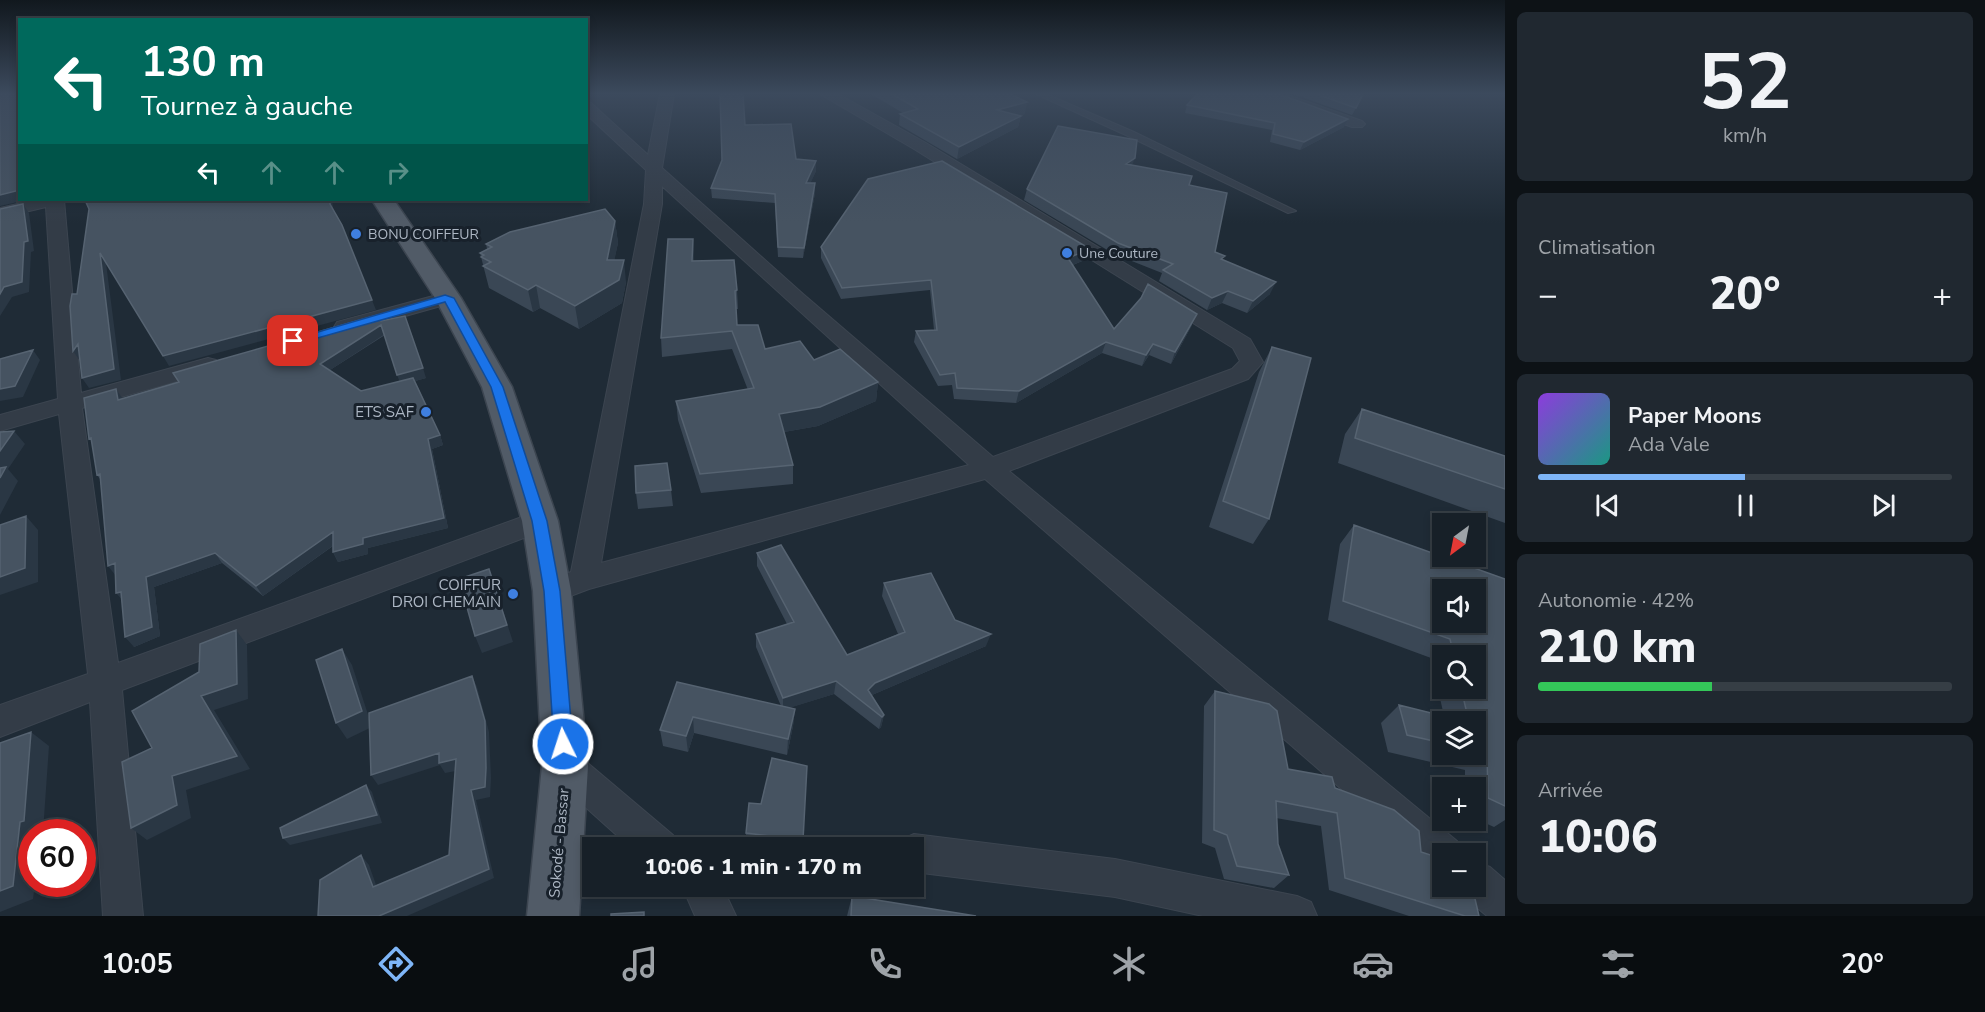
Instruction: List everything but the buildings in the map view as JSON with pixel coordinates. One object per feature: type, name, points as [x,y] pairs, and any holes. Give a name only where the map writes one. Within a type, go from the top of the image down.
[{"type":"main road","name":"Sokodé - Bassar","points":[[384,201],[448,298],[497,387],[540,521],[568,585],[565,766],[552,916]]},
{"type":"street","points":[[619,137],[988,469],[1432,844]]},
{"type":"street","points":[[660,137],[654,170],[653,204],[568,585],[988,469],[1240,374],[1252,362],[1242,344],[903,137]]},
{"type":"street","points":[[0,213],[50,201]]},
{"type":"street","points":[[54,201],[70,404],[105,682],[123,916]]},
{"type":"street","points":[[322,333],[448,298]]},
{"type":"street","points":[[0,423],[231,359]]},
{"type":"street","points":[[0,721],[540,521]]},
{"type":"street","points":[[565,766],[647,837]]},
{"type":"street","points":[[924,854],[1114,878],[1297,916]]},
{"type":"street","points":[[1486,889],[1505,905]]},
{"type":"street","points":[[706,897],[716,916]]},
{"type":"lane","points":[[1137,137],[1291,211]]},
{"type":"place","name":"BONU COIFFEUR","points":[[356,234]]},
{"type":"place","name":"Une Couture","points":[[1067,253]]},
{"type":"place","name":"ETS SAF","points":[[426,412]]},
{"type":"place","name":"COIFFUR DROI CHEMAIN","points":[[513,594]]},
{"type":"route","points":[[293,341],[448,298],[497,387],[510,420],[540,521],[552,591],[563,744]]}]
